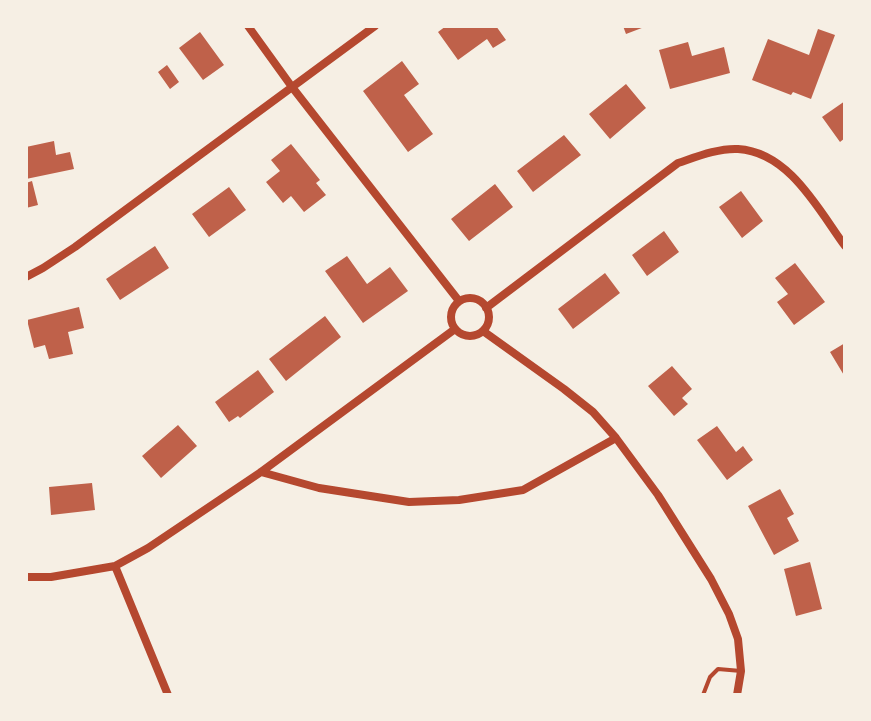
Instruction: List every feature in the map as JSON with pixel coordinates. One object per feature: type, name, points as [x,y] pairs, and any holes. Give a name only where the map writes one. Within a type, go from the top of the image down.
[{"type":"street","points":[[248,26],[459,301]]},
{"type":"street","points":[[26,277],[75,247],[375,26]]},
{"type":"street","points":[[486,308],[678,163],[708,153],[737,149],[760,154],[782,166],[845,246]]},
{"type":"street","points":[[477,300],[486,308],[488,320],[483,331],[471,336],[455,329],[451,317],[459,301],[477,300]]},
{"type":"street","points":[[26,577],[51,577],[115,566],[148,548],[261,472],[455,329]]},
{"type":"street","points":[[483,331],[593,412],[658,495],[711,579],[734,626],[741,671],[737,695]]},
{"type":"street","points":[[261,472],[319,488],[409,502],[459,500],[523,490],[616,438]]},
{"type":"street","points":[[115,566],[168,695]]},
{"type":"lane","points":[[703,695],[710,677],[718,669],[741,671]]},
{"type":"building","points":[[446,26],[496,26],[506,40],[493,48],[487,39],[458,60],[438,32]]},
{"type":"building","points":[[623,26],[647,26],[626,34]]},
{"type":"building","points":[[818,29],[835,35],[811,99],[752,80],[768,39],[809,55]]},
{"type":"building","points":[[200,32],[224,65],[203,80],[179,48]]},
{"type":"building","points":[[688,42],[692,56],[724,47],[730,73],[670,89],[659,50]]},
{"type":"building","points":[[402,61],[419,84],[404,95],[433,134],[408,152],[363,91]]},
{"type":"building","points":[[167,65],[179,82],[170,89],[158,72]]},
{"type":"building","points":[[626,84],[646,108],[610,139],[589,114]]},
{"type":"building","points":[[845,101],[845,138],[840,142],[822,117]]},
{"type":"building","points":[[564,135],[581,155],[533,192],[517,171]]},
{"type":"building","points":[[54,141],[56,155],[70,152],[74,169],[26,179],[26,147]]},
{"type":"building","points":[[291,144],[320,180],[316,183],[326,195],[304,212],[291,196],[283,203],[266,182],[280,171],[271,160]]},
{"type":"building","points":[[32,181],[38,205],[26,208],[26,183]]},
{"type":"building","points":[[495,184],[513,207],[469,241],[451,219]]},
{"type":"building","points":[[229,187],[246,210],[209,237],[192,214]]},
{"type":"building","points":[[741,191],[763,221],[742,238],[719,207]]},
{"type":"building","points":[[664,231],[679,252],[647,276],[632,255]]},
{"type":"building","points":[[155,246],[169,268],[120,300],[106,279]]},
{"type":"building","points":[[347,256],[367,284],[390,267],[408,291],[363,323],[325,271]]},
{"type":"building","points":[[795,263],[825,302],[794,325],[777,302],[788,294],[775,278]]},
{"type":"building","points":[[605,273],[620,293],[573,329],[558,309]]},
{"type":"building","points":[[79,307],[84,328],[68,332],[73,354],[49,359],[45,345],[34,348],[27,320]]},
{"type":"building","points":[[325,316],[341,337],[286,381],[269,359]]},
{"type":"building","points":[[845,343],[845,377],[830,352]]},
{"type":"building","points":[[672,366],[692,389],[682,398],[688,404],[674,416],[648,386]]},
{"type":"building","points":[[258,370],[274,392],[240,418],[238,416],[229,422],[215,402]]},
{"type":"building","points":[[178,425],[197,446],[161,478],[142,456]]},
{"type":"building","points":[[717,426],[736,452],[743,446],[753,460],[727,480],[697,440]]},
{"type":"building","points":[[92,483],[95,510],[51,515],[49,487]]},
{"type":"building","points":[[780,489],[794,514],[787,518],[799,541],[774,555],[748,506]]},
{"type":"building","points":[[810,562],[822,609],[796,616],[784,569]]}]
